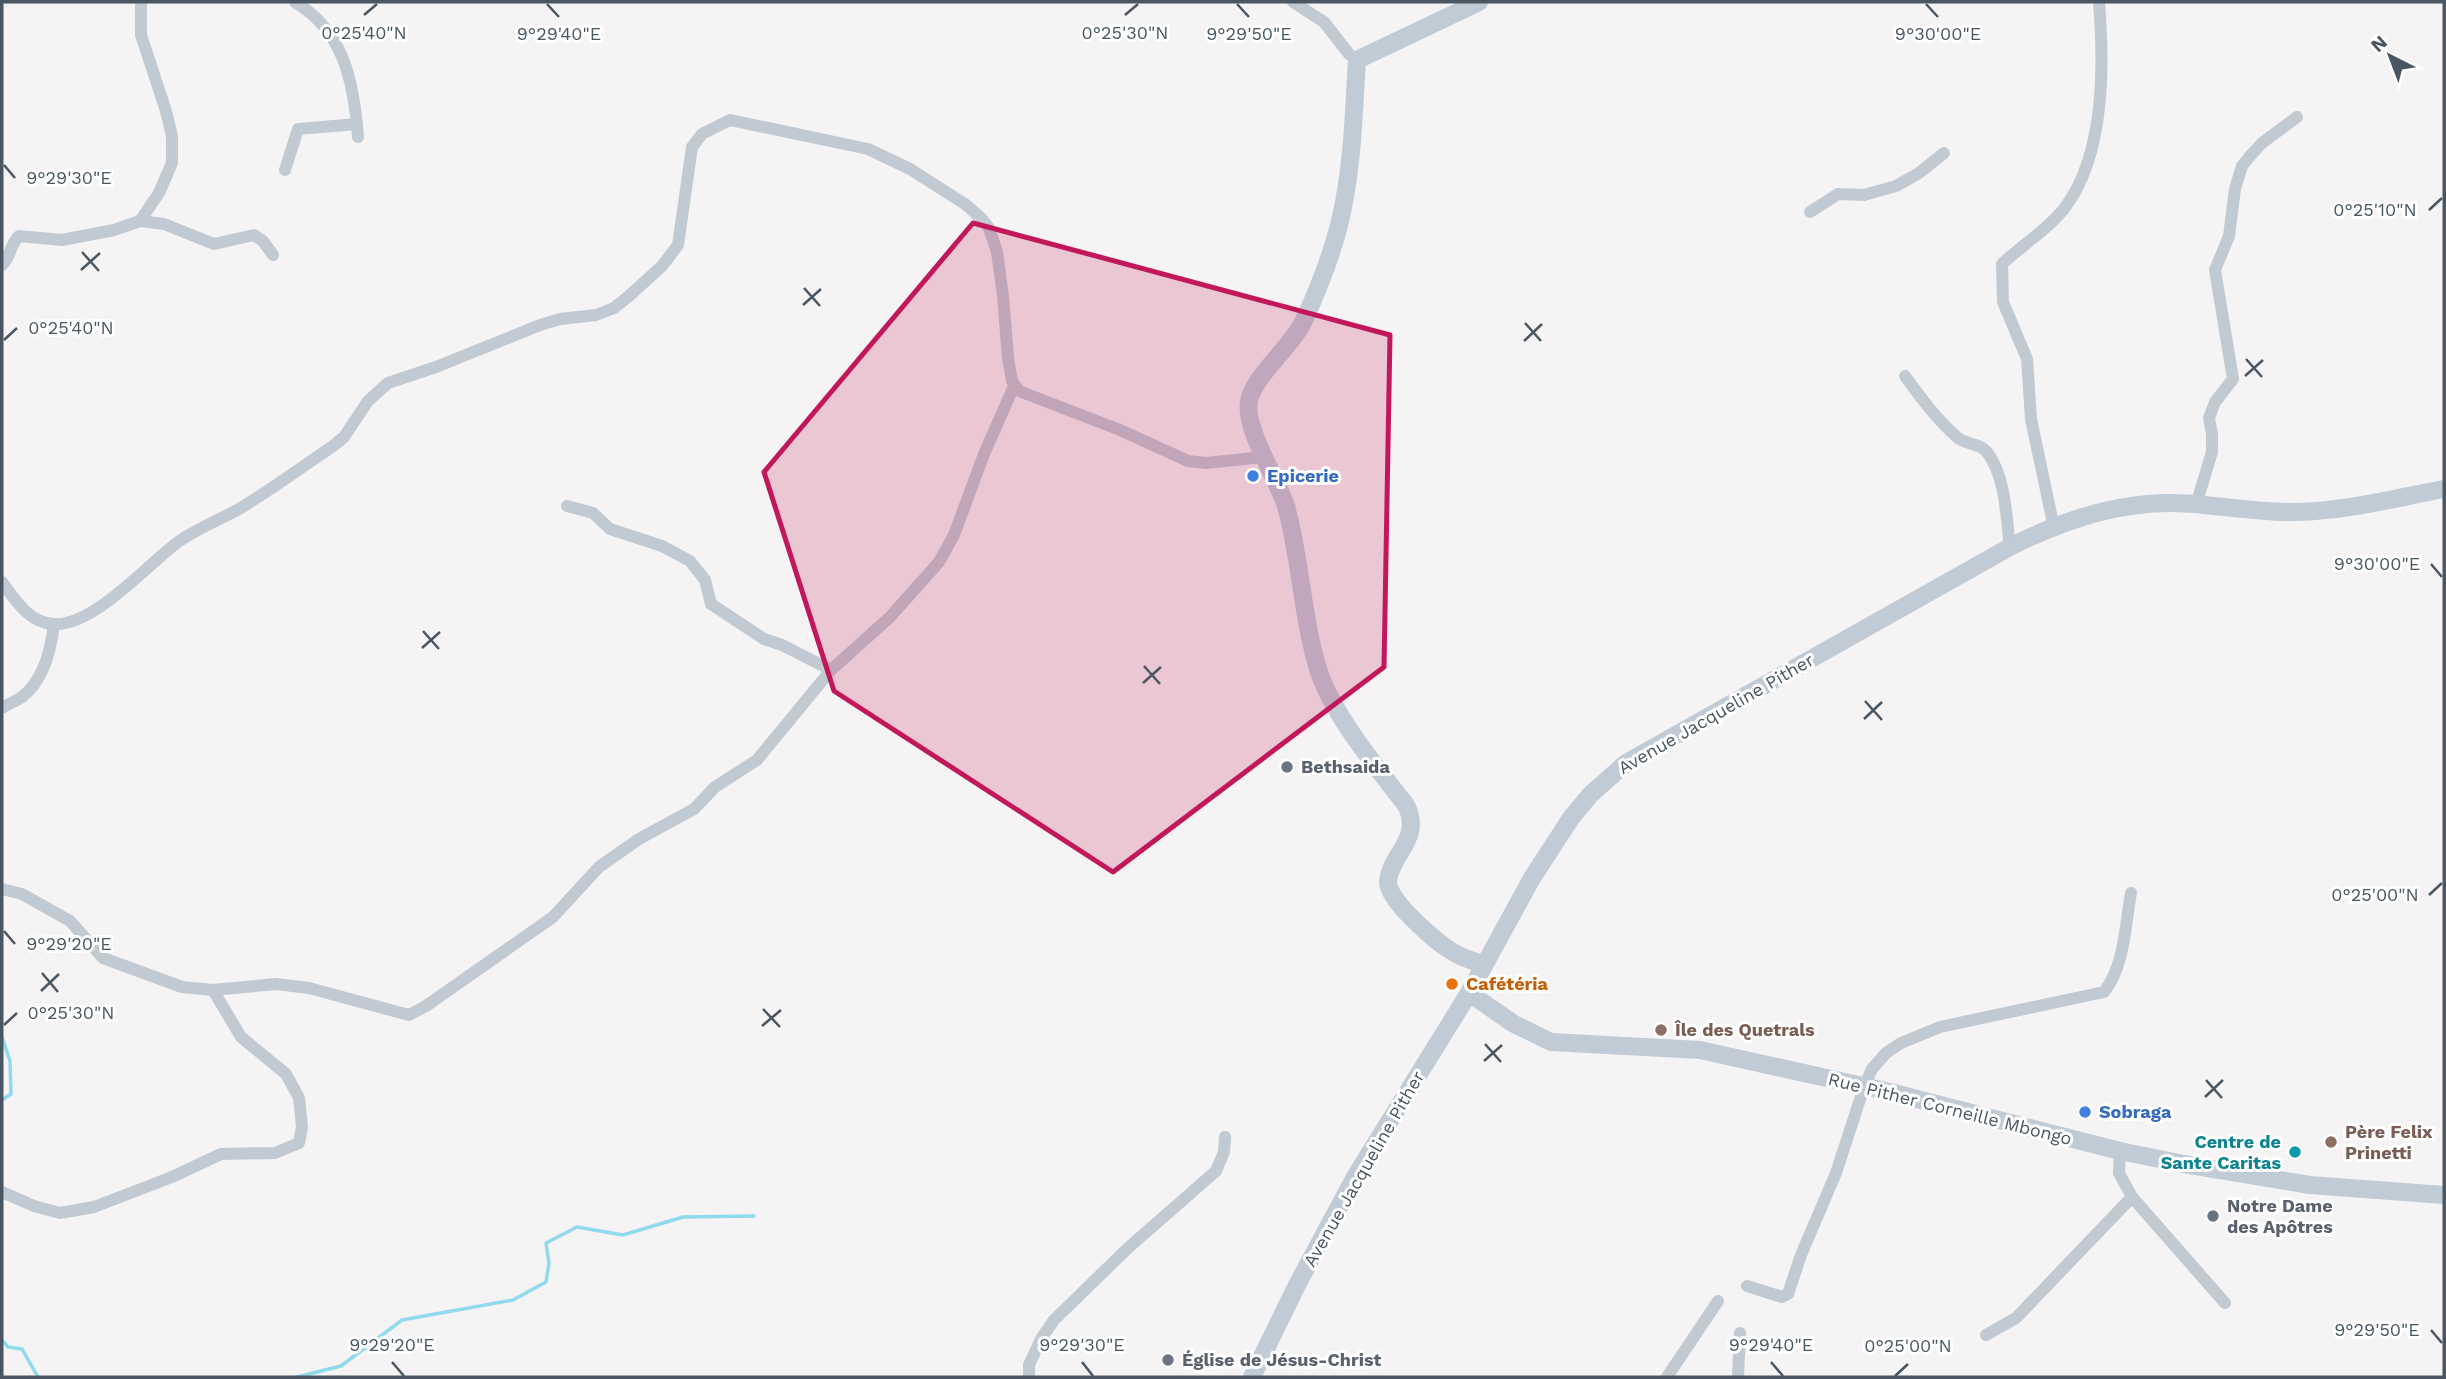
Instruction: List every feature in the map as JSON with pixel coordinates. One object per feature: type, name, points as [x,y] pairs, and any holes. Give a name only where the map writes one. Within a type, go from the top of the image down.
[{"type":"street","points":[[140,221],[159,193],[172,163],[172,136],[166,111],[141,35],[141,2]]},
{"type":"street","points":[[285,170],[298,129],[357,131],[339,47],[331,33],[316,17],[295,2]]},
{"type":"street","points":[[1293,2],[1324,22],[1349,54],[1357,60]]},
{"type":"street","points":[[1357,60],[1479,2]]},
{"type":"street","points":[[2054,528],[2031,419],[2027,359],[2003,302],[2001,271],[2002,264],[2064,209],[2076,191],[2089,159],[2098,112],[2102,54],[2099,2]]},
{"type":"street","points":[[1357,60],[1348,178],[1332,250],[1304,321],[1257,384],[1249,401],[1250,417],[1286,506],[1311,639],[1323,682],[1344,720],[1411,814],[1409,835],[1389,877],[1389,891],[1397,903],[1449,950],[1483,964]]},
{"type":"street","points":[[2196,505],[2212,452],[2212,434],[2208,418],[2215,402],[2233,379],[2215,270],[2229,236],[2235,189],[2242,166],[2250,156],[2262,143],[2297,117]]},
{"type":"street","points":[[2,582],[30,615],[41,622],[66,623],[89,613],[134,580],[178,542],[241,507],[333,446],[353,426],[368,401],[388,383],[436,367],[540,325],[614,308],[672,256],[680,234],[692,147],[702,134],[730,120],[868,149],[910,169],[965,204],[989,228],[997,253],[1008,358],[1014,386],[954,535],[939,562],[890,617],[831,670],[757,760],[715,787],[694,809],[639,839],[599,867],[553,917],[426,1006],[409,1015],[309,988],[276,984],[213,990],[183,987],[103,958],[70,921],[22,894],[2,889]]},
{"type":"street","points":[[1810,212],[1838,194],[1864,195],[1896,186],[1919,173],[1944,153]]},
{"type":"street","points":[[2,265],[13,241],[19,236],[62,240],[114,230],[140,221],[164,224],[214,244],[254,235],[273,255]]},
{"type":"street","points":[[1905,376],[1940,422],[1962,441],[1982,447],[1988,453],[2003,495],[2010,547]]},
{"type":"street","points":[[1014,386],[1028,396],[1120,430],[1188,461],[1206,463],[1264,457]]},
{"type":"street","name":"Avenue Jacqueline Pither","points":[[1252,1377],[1297,1285],[1355,1177],[1469,993],[1526,888],[1570,818],[1590,795],[1626,763],[2010,547],[2054,528],[2106,512],[2162,503],[2282,513],[2321,512],[2444,489]]},
{"type":"street","points":[[567,506],[593,513],[610,529],[662,546],[690,561],[705,580],[711,604],[764,639],[782,645],[831,670]]},
{"type":"street","points":[[2,708],[23,696],[39,676],[51,652],[54,624]]},
{"type":"street","points":[[1748,1286],[1782,1297],[1788,1294],[1801,1255],[1836,1173],[1871,1069],[1886,1053],[1901,1043],[1940,1027],[2104,992],[2118,963],[2131,893]]},
{"type":"street","points":[[2,1192],[34,1206],[60,1213],[93,1207],[172,1177],[221,1154],[275,1153],[299,1143],[302,1127],[299,1098],[286,1074],[241,1037],[213,990]]},
{"type":"street","name":"Rue Pither Corneille Mbongo","points":[[1469,993],[1514,1024],[1551,1042],[1683,1048],[1864,1087],[2120,1151],[2310,1185],[2444,1195]]},
{"type":"street","points":[[1029,1377],[1029,1365],[1041,1339],[1054,1321],[1128,1248],[1216,1171],[1224,1152],[1225,1137]]},
{"type":"street","points":[[2120,1151],[2119,1173],[2132,1197],[2224,1303]]},
{"type":"street","points":[[1986,1335],[2016,1318],[2132,1197]]},
{"type":"street","points":[[1667,1377],[1718,1301]]},
{"type":"street","points":[[1738,1377],[1740,1334]]},
{"type":"highlighted area","points":[[973,223],[1390,335],[1384,667],[1113,872],[834,691],[764,472]]},
{"type":"waterway","points":[[2,1037],[10,1061],[11,1094],[2,1100]]},
{"type":"waterway","points":[[297,1377],[341,1366],[402,1320],[513,1300],[546,1282],[549,1263],[546,1243],[577,1227],[623,1235],[683,1217],[754,1216]]},
{"type":"waterway","points":[[2,1340],[8,1347],[22,1349],[38,1377]]},
{"type":"place","name":"Epicerie","points":[[1253,476]]},
{"type":"place","name":"Bethsaida","points":[[1287,767]]},
{"type":"place","name":"Cafétéria","points":[[1452,984]]},
{"type":"place","name":"Île des Quetrals","points":[[1661,1030]]},
{"type":"place","name":"Sobraga","points":[[2085,1112]]},
{"type":"place","name":"Père Felix Prinetti","points":[[2331,1142]]},
{"type":"place","name":"Centre de Sante Caritas","points":[[2295,1152]]},
{"type":"place","name":"Notre Dame des Apôtres","points":[[2213,1216]]},
{"type":"place","name":"Église de Jésus-Christ","points":[[1168,1360]]}]
